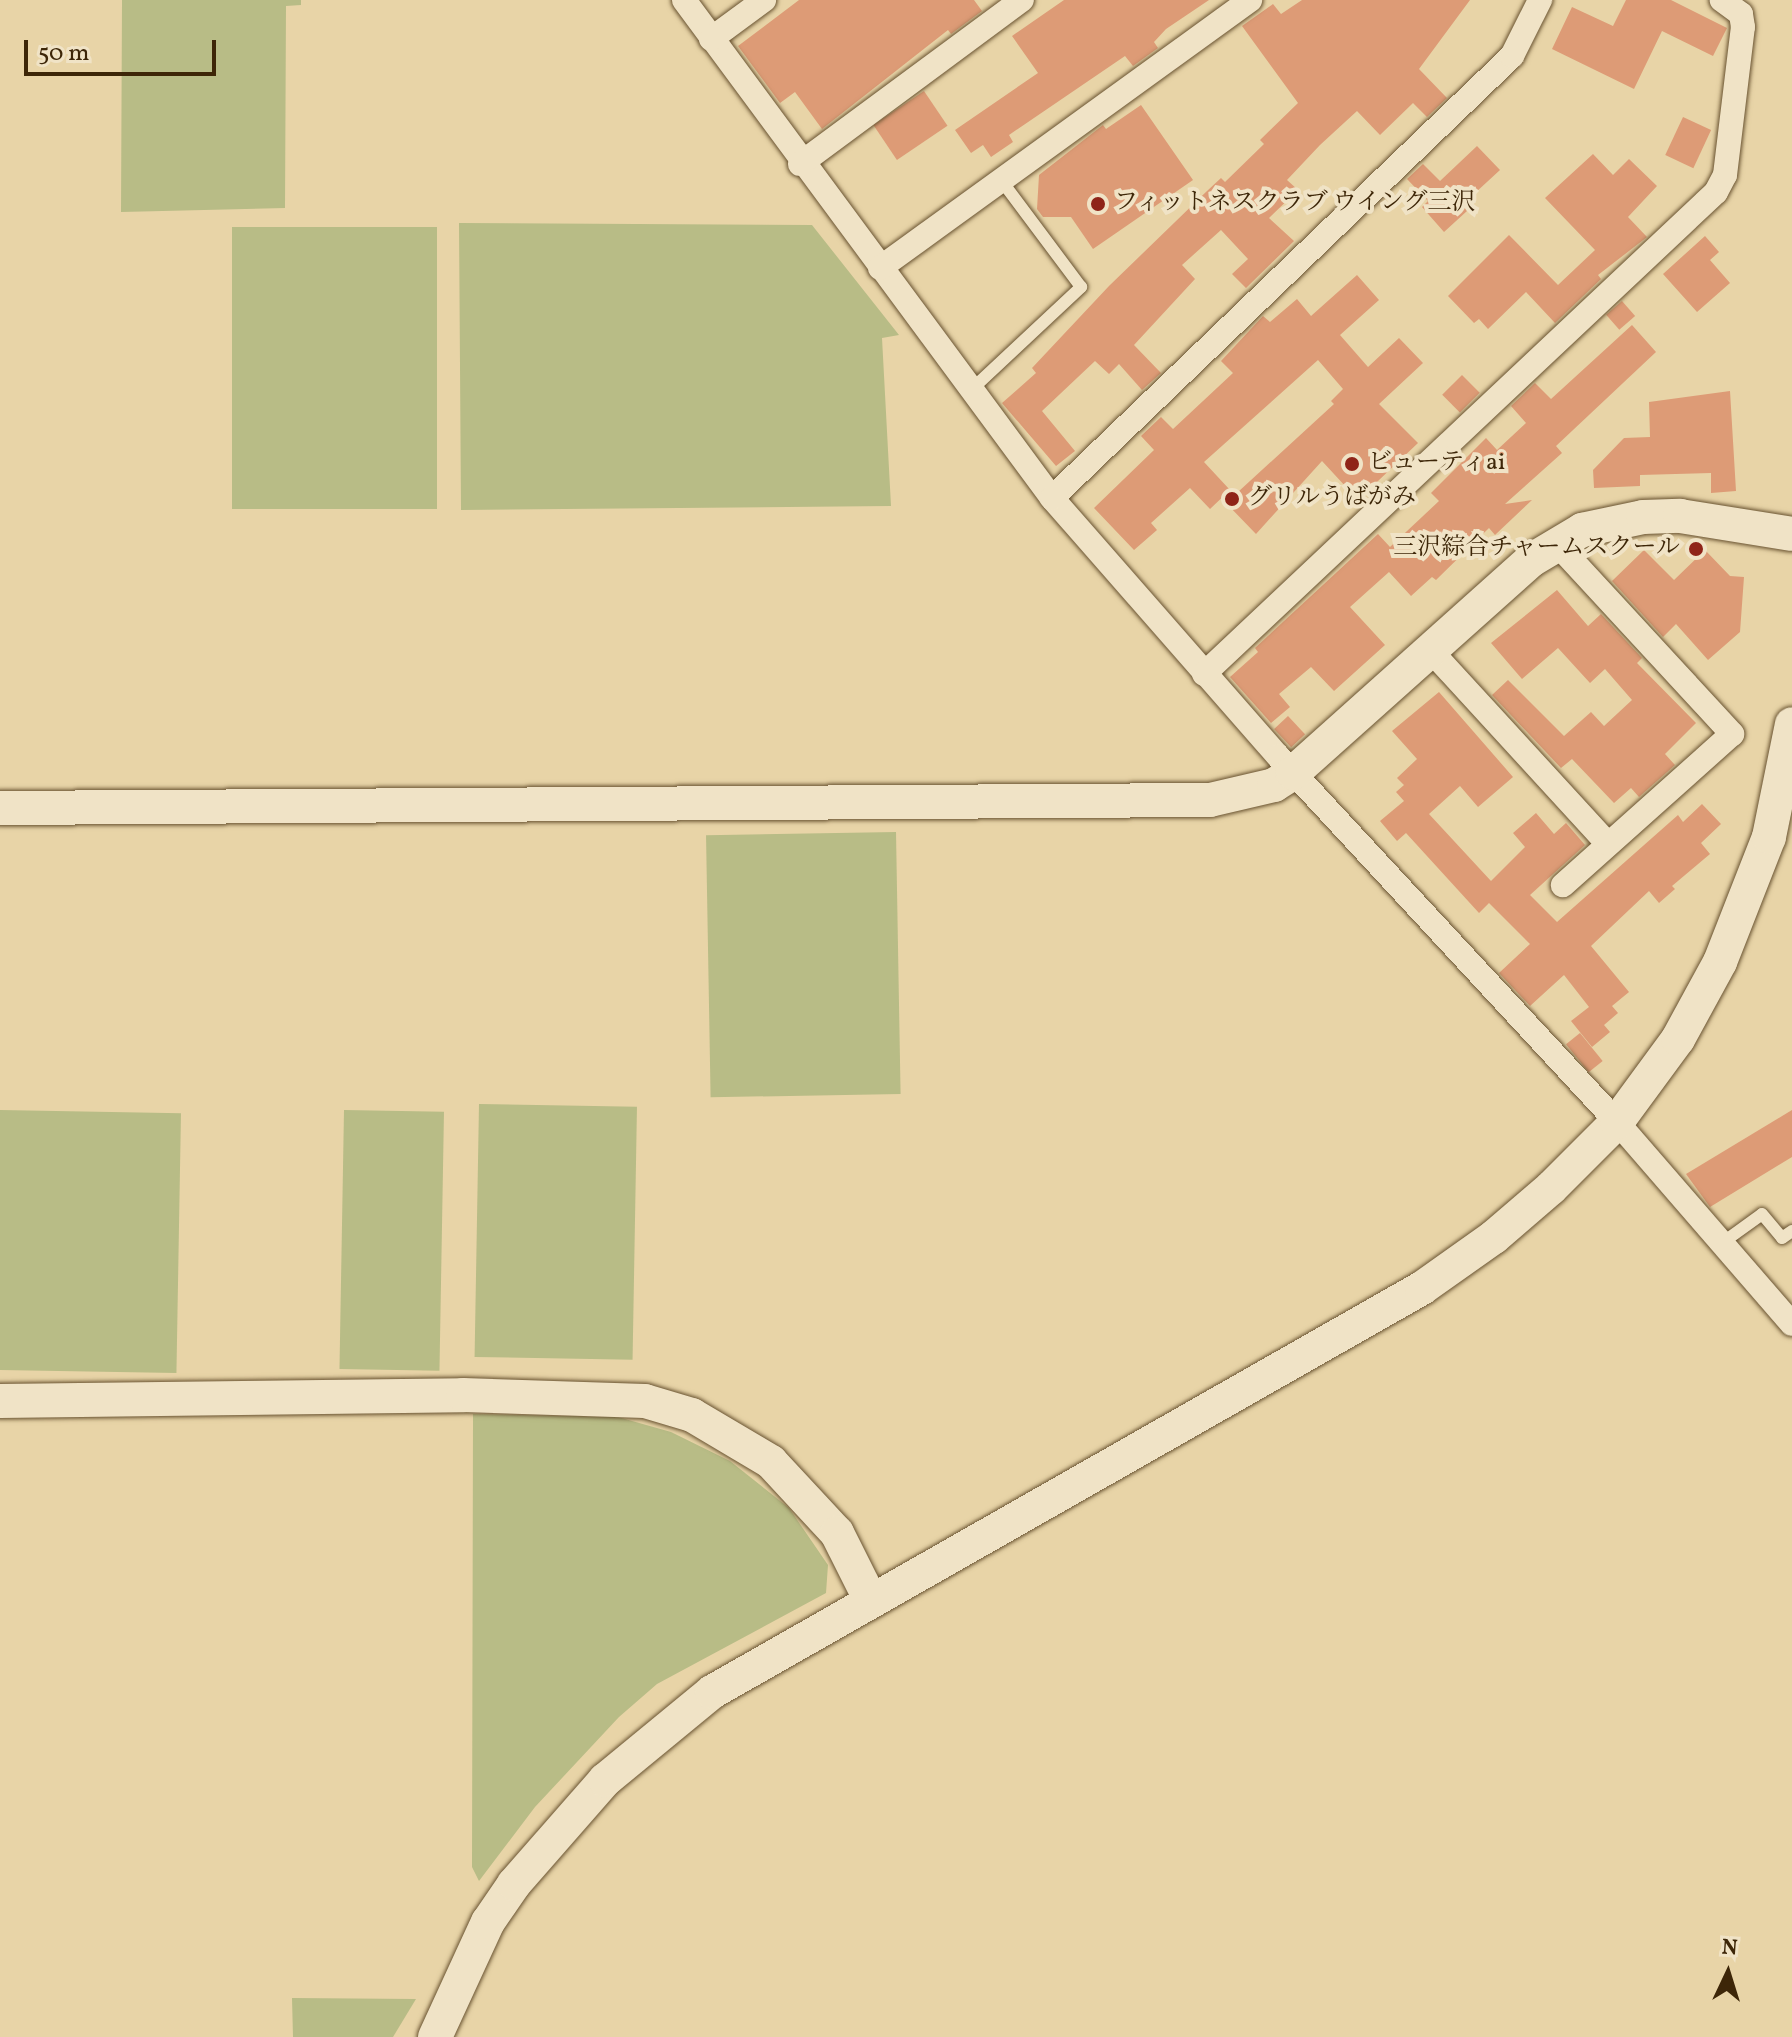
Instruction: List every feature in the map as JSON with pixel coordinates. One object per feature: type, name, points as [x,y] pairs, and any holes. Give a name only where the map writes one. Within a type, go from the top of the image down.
[{"type":"street","points":[[684,0],[800,164],[1052,498],[1293,773],[1617,1122],[1792,1324]]},
{"type":"street","points":[[711,39],[764,0]]},
{"type":"street","points":[[800,164],[1022,0]]},
{"type":"street","points":[[880,268],[1250,0]]},
{"type":"street","points":[[1052,498],[1512,56],[1540,0]]},
{"type":"street","points":[[1204,674],[1716,192],[1725,175],[1743,27],[1741,14],[1722,0]]},
{"type":"street","points":[[0,808],[1170,802],[1245,792],[1293,773],[1556,543],[1582,530],[1643,517],[1680,516],[1792,534]]},
{"type":"street","points":[[1556,543],[1732,734],[1563,885]]},
{"type":"street","points":[[1432,652],[1608,844]]},
{"type":"street","points":[[435,2037],[488,1922],[523,1873],[605,1780],[712,1692],[870,1599],[1422,1288],[1494,1237],[1617,1122],[1678,1039],[1749,898],[1769,837],[1792,724]]},
{"type":"street","points":[[0,1401],[463,1395],[645,1401],[692,1415],[771,1462],[837,1533],[870,1599]]},
{"type":"lane","points":[[971,390],[1081,287],[1001,180]]},
{"type":"lane","points":[[1722,1243],[1762,1214],[1782,1238],[1792,1231]]},
{"type":"green space","points":[[122,0],[301,0],[301,5],[286,6],[285,208],[121,212]]},
{"type":"green space","points":[[459,223],[812,225],[899,335],[882,338],[891,506],[461,510]]},
{"type":"green space","points":[[232,227],[437,227],[437,509],[232,509]]},
{"type":"green space","points":[[896,832],[901,1094],[711,1097],[706,835]]},
{"type":"green space","points":[[479,1104],[637,1107],[633,1360],[475,1357]]},
{"type":"green space","points":[[0,1110],[181,1113],[176,1373],[0,1370]]},
{"type":"green space","points":[[344,1110],[444,1112],[439,1371],[339,1369]]},
{"type":"green space","points":[[473,1414],[618,1417],[671,1432],[730,1461],[789,1508],[828,1565],[826,1593],[657,1684],[619,1717],[535,1807],[479,1881],[472,1867]]},
{"type":"green space","points":[[292,1998],[416,1999],[393,2037],[293,2037]]},
{"type":"building","points":[[799,0],[974,0],[982,11],[951,34],[948,30],[822,129],[795,92],[780,103],[738,46]]},
{"type":"building","points":[[1064,0],[1209,0],[1166,29],[1154,42],[1158,48],[1133,66],[1125,56],[1009,135],[1013,142],[991,157],[983,145],[971,153],[955,130],[1038,73],[1012,36]]},
{"type":"building","points":[[1302,0],[1470,0],[1419,69],[1447,98],[1427,117],[1413,103],[1380,135],[1357,111],[1320,145],[1287,180],[1298,190],[1269,218],[1294,241],[1246,288],[1232,274],[1248,259],[1221,230],[1182,265],[1195,279],[1134,345],[1161,373],[1142,390],[1119,364],[1109,374],[1095,361],[1042,411],[1075,451],[1056,466],[1002,403],[1036,373],[1032,368],[1109,286],[1221,178],[1225,182],[1264,144],[1260,140],[1298,103],[1242,26],[1273,4],[1281,14]]},
{"type":"building","points":[[1626,0],[1671,0],[1727,28],[1713,56],[1662,31],[1634,89],[1552,49],[1572,7],[1613,26]]},
{"type":"building","points":[[924,91],[947,126],[897,160],[873,125]]},
{"type":"building","points":[[1141,105],[1193,180],[1093,249],[1071,217],[1043,217],[1037,209],[1039,175],[1103,125],[1106,129]]},
{"type":"building","points":[[1683,117],[1711,130],[1693,168],[1665,155]]},
{"type":"building","points":[[1477,146],[1500,170],[1462,205],[1467,211],[1444,232],[1422,207],[1428,201],[1407,179],[1423,164],[1440,181]]},
{"type":"building","points":[[1593,154],[1613,175],[1629,159],[1657,186],[1628,217],[1647,237],[1598,275],[1601,279],[1555,323],[1526,292],[1488,329],[1479,319],[1474,323],[1448,296],[1509,235],[1558,285],[1595,250],[1545,198]]},
{"type":"building","points":[[1705,236],[1719,252],[1710,260],[1730,283],[1697,312],[1663,274]]},
{"type":"building","points":[[1357,275],[1379,300],[1340,335],[1368,367],[1399,338],[1423,363],[1379,404],[1418,443],[1358,500],[1322,461],[1256,534],[1226,503],[1334,404],[1331,401],[1343,389],[1318,360],[1204,462],[1230,490],[1210,509],[1190,488],[1151,523],[1157,530],[1134,550],[1094,508],[1154,450],[1141,436],[1161,417],[1173,429],[1233,373],[1221,361],[1263,316],[1270,322],[1297,299],[1311,316]]},
{"type":"building","points":[[1622,301],[1635,316],[1619,330],[1606,315]]},
{"type":"building","points":[[1632,325],[1656,352],[1556,446],[1562,453],[1505,504],[1532,500],[1495,535],[1489,528],[1436,580],[1432,577],[1411,596],[1389,572],[1350,607],[1385,645],[1334,691],[1311,667],[1279,694],[1290,707],[1271,723],[1230,677],[1258,652],[1255,648],[1378,534],[1390,547],[1439,501],[1431,493],[1486,438],[1497,450],[1526,423],[1511,406],[1535,383],[1551,399]]},
{"type":"building","points":[[1462,375],[1480,393],[1460,412],[1442,395]]},
{"type":"building","points":[[1730,391],[1736,491],[1711,493],[1711,473],[1640,475],[1640,486],[1594,488],[1593,470],[1624,438],[1650,437],[1649,402]]},
{"type":"building","points":[[1644,550],[1674,580],[1705,550],[1730,576],[1744,577],[1740,632],[1708,660],[1676,624],[1663,637],[1612,581]]},
{"type":"building","points":[[1557,590],[1588,626],[1601,614],[1642,658],[1637,663],[1696,723],[1665,754],[1675,765],[1639,797],[1631,788],[1614,803],[1572,759],[1561,768],[1492,695],[1508,680],[1564,736],[1591,712],[1604,726],[1632,700],[1605,669],[1590,683],[1558,648],[1522,679],[1491,643]]},
{"type":"building","points":[[1439,692],[1513,777],[1478,807],[1460,786],[1429,814],[1491,881],[1525,847],[1513,833],[1536,813],[1554,834],[1566,823],[1585,845],[1530,895],[1557,922],[1678,815],[1683,822],[1702,804],[1721,824],[1701,843],[1710,854],[1672,886],[1675,889],[1659,903],[1649,891],[1591,946],[1629,992],[1612,1006],[1618,1013],[1604,1025],[1610,1032],[1592,1047],[1571,1021],[1589,1007],[1564,975],[1530,1006],[1499,973],[1530,944],[1489,903],[1479,913],[1406,833],[1397,841],[1380,821],[1404,801],[1396,792],[1404,785],[1397,778],[1417,759],[1392,731]]},
{"type":"building","points":[[1288,716],[1305,734],[1291,747],[1274,729]]},
{"type":"building","points":[[1580,1033],[1603,1061],[1589,1072],[1566,1044]]},
{"type":"building","points":[[1792,1110],[1792,1157],[1710,1207],[1686,1174]]},
{"type":"place","name":"フィットネスクラブ ウイング三沢","points":[[1098,204]]},
{"type":"place","name":"ビューティai","points":[[1352,464]]},
{"type":"place","name":"グリルうばがみ","points":[[1232,499]]},
{"type":"place","name":"三沢綜合チャームスクール","points":[[1696,549]]}]
